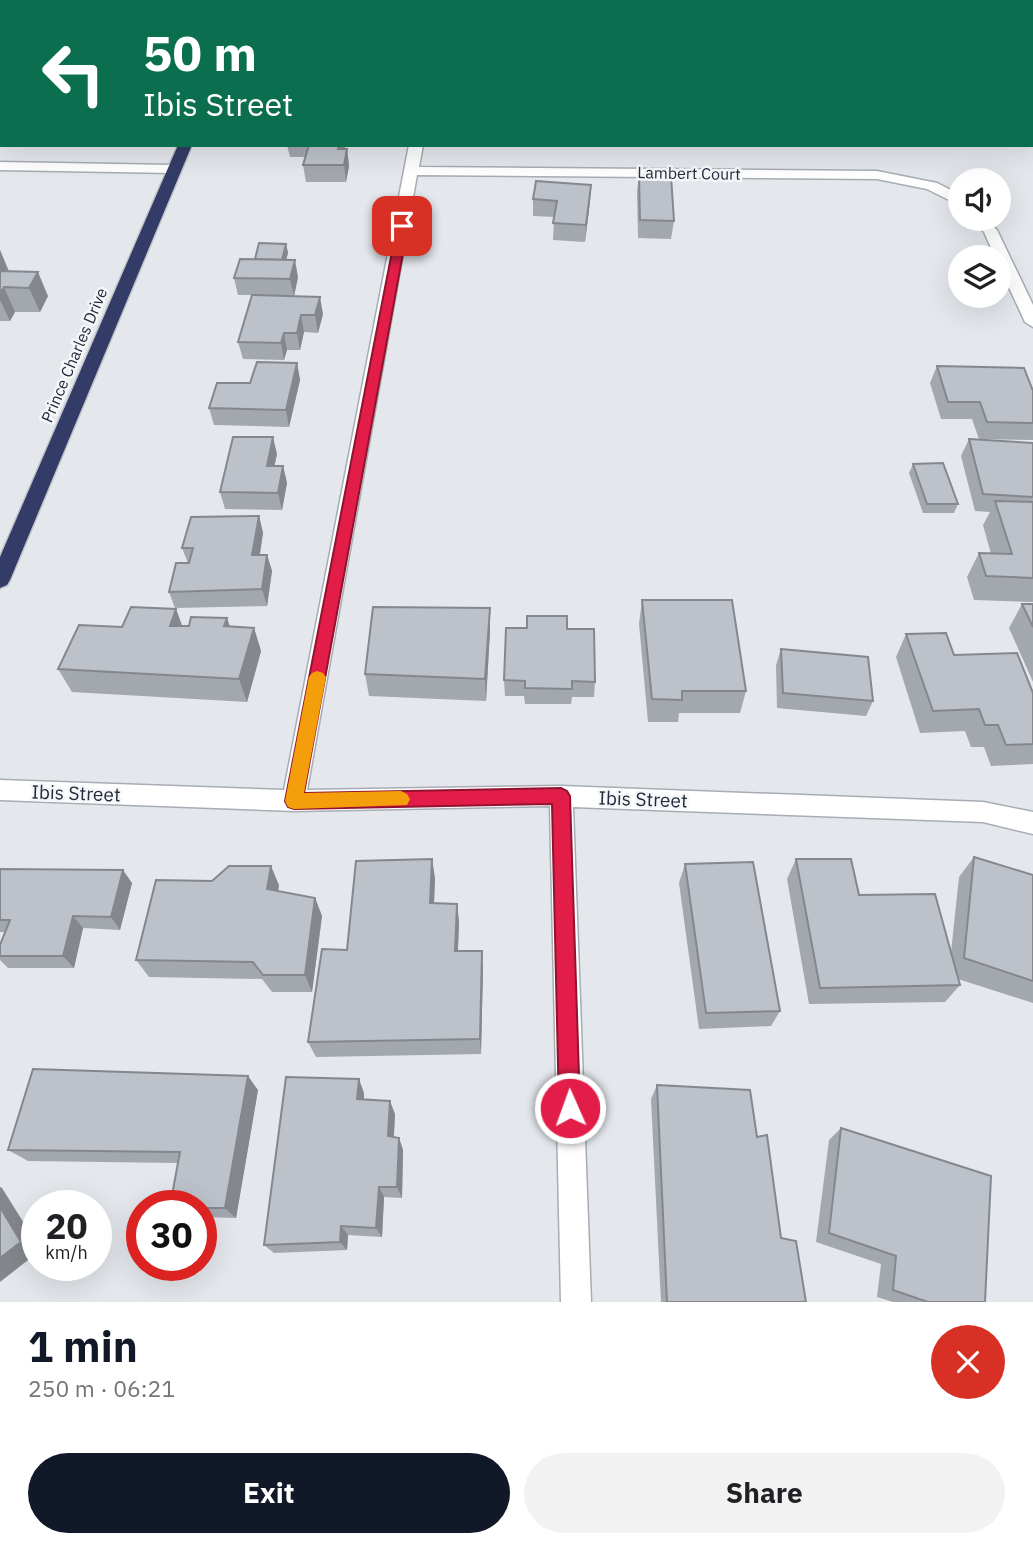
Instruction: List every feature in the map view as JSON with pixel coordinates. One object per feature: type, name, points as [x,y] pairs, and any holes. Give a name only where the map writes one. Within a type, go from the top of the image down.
[{"type":"highway","name":"Prince Charles Drive","points":[[0,580],[184,147]]},
{"type":"street","points":[[294,801],[416,147]]},
{"type":"street","points":[[0,166],[174,169]]},
{"type":"street","name":"Lambert Court","points":[[412,171],[877,175],[923,183],[948,193]]},
{"type":"street","points":[[990,231],[1033,321]]},
{"type":"street","name":"Ibis Street","points":[[0,790],[294,801],[561,796],[983,812],[1033,823]]},
{"type":"street","points":[[561,796],[576,1302]]},
{"type":"building","points":[[308,147],[347,149],[344,165],[303,165]]},
{"type":"building","points":[[639,175],[671,176],[674,221],[640,220]]},
{"type":"building","points":[[536,181],[591,185],[586,225],[553,223],[557,201],[533,199]]},
{"type":"building","points":[[259,243],[286,244],[282,260],[255,259]]},
{"type":"building","points":[[240,259],[295,260],[290,279],[234,278]]},
{"type":"building","points":[[0,271],[38,272],[29,288],[4,287],[0,294]]},
{"type":"building","points":[[252,295],[320,297],[315,315],[301,315],[297,333],[284,333],[281,343],[238,342]]},
{"type":"building","points":[[257,362],[297,363],[286,410],[209,408],[217,383],[250,383]]},
{"type":"building","points":[[937,366],[1024,368],[1033,391],[1033,423],[987,422],[980,402],[948,402]]},
{"type":"building","points":[[233,437],[273,437],[267,466],[283,466],[278,493],[220,492]]},
{"type":"building","points":[[969,439],[1033,443],[1033,497],[983,494]]},
{"type":"building","points":[[943,463],[958,504],[927,504],[913,464]]},
{"type":"building","points":[[995,501],[1033,502],[1033,578],[986,576],[979,553],[1012,554]]},
{"type":"building","points":[[259,516],[252,555],[267,555],[262,589],[169,592],[176,563],[189,563],[193,548],[182,548],[191,517]]},
{"type":"building","points":[[642,600],[732,600],[746,691],[682,691],[682,700],[652,699]]},
{"type":"building","points":[[1022,604],[1033,604],[1033,627]]},
{"type":"building","points":[[131,607],[176,609],[170,626],[189,626],[191,617],[227,618],[224,626],[254,628],[239,679],[58,669],[79,625],[122,627]]},
{"type":"building","points":[[373,607],[490,608],[485,679],[365,674]]},
{"type":"building","points":[[527,616],[567,616],[567,629],[594,629],[595,682],[572,681],[572,689],[525,688],[525,681],[504,680],[506,628],[527,628]]},
{"type":"building","points":[[946,633],[954,655],[1017,653],[1033,693],[1033,744],[1006,745],[998,725],[985,725],[979,709],[933,711],[906,634]]},
{"type":"building","points":[[781,649],[868,657],[873,701],[783,693]]},
{"type":"building","points":[[974,857],[1033,875],[1033,981],[964,958]]},
{"type":"building","points":[[432,859],[430,903],[457,904],[455,951],[482,951],[480,1039],[308,1042],[322,949],[347,950],[356,861]]},
{"type":"building","points":[[796,859],[851,859],[859,895],[935,894],[960,985],[820,988]]},
{"type":"building","points":[[753,862],[780,1011],[706,1013],[685,864]]},
{"type":"building","points":[[229,866],[271,866],[267,889],[315,898],[305,975],[263,975],[253,962],[136,960],[156,880],[212,881]]},
{"type":"building","points":[[0,869],[123,870],[111,917],[73,916],[63,956],[0,956],[0,945],[10,920],[0,920]]},
{"type":"building","points":[[33,1069],[248,1076],[225,1208],[217,1208],[217,1190],[173,1190],[180,1152],[8,1150]]},
{"type":"building","points":[[286,1077],[359,1079],[357,1099],[390,1101],[388,1136],[399,1138],[397,1187],[379,1187],[376,1228],[341,1226],[340,1242],[264,1245]]},
{"type":"building","points":[[657,1085],[750,1090],[757,1137],[767,1135],[781,1238],[796,1241],[806,1302],[667,1302]]},
{"type":"building","points":[[841,1128],[991,1176],[985,1302],[928,1302],[893,1290],[896,1256],[829,1233]]},
{"type":"building","points":[[0,1207],[21,1242],[0,1258]]},
{"type":"slow traffic","points":[[317,677],[294,801],[401,799]]},
{"type":"route","points":[[402,226],[294,801],[561,796],[570,1108]]}]
